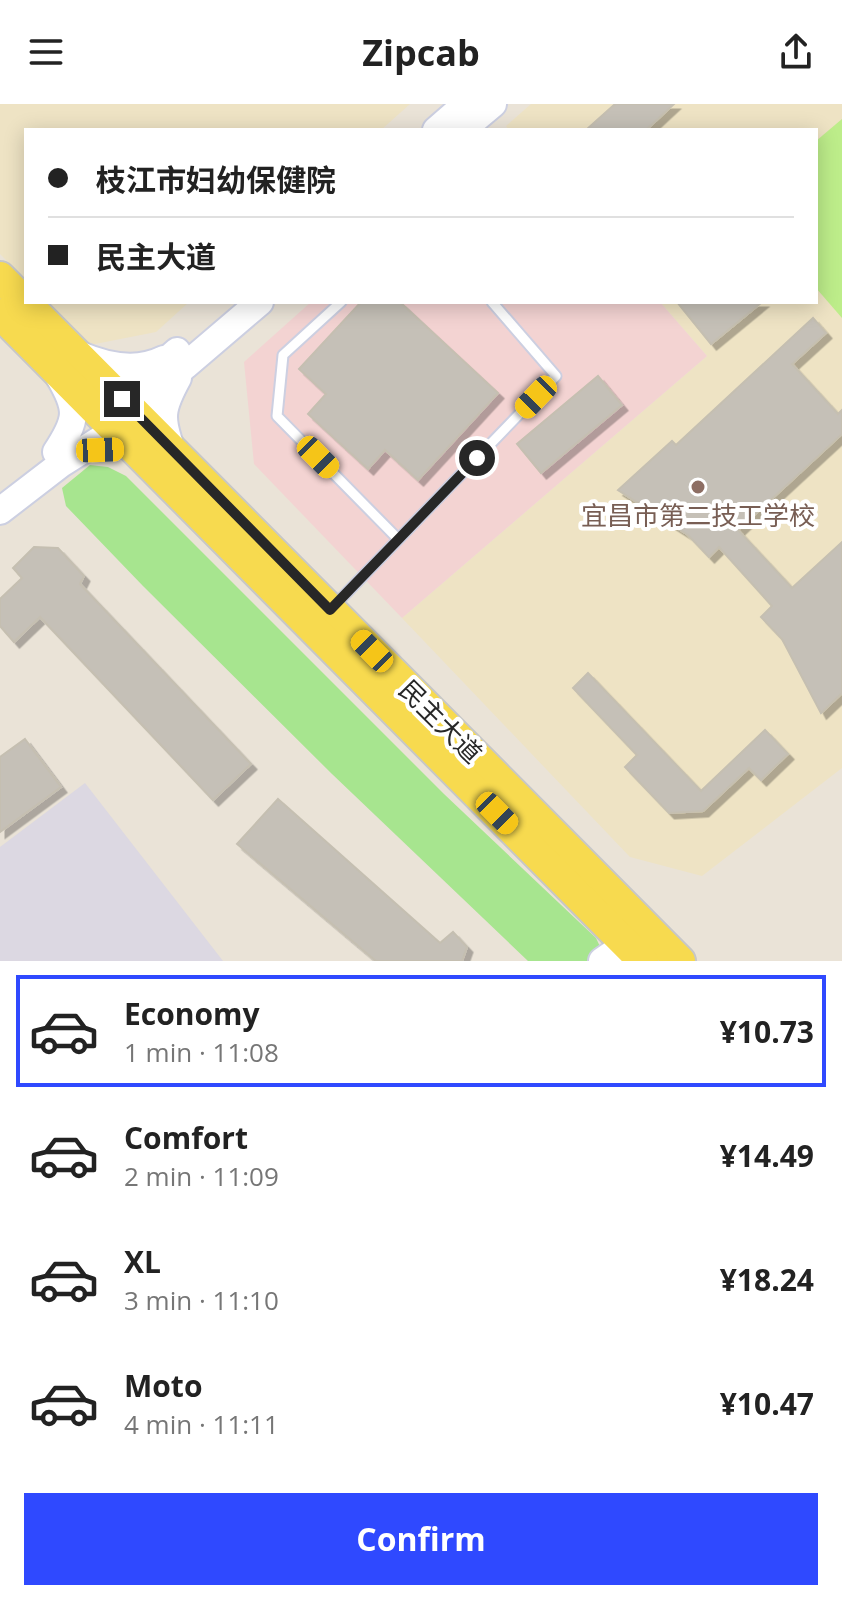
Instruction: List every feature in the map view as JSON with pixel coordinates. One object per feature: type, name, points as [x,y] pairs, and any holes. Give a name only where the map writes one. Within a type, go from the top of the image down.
[{"type":"main road","name":"民主大道","points":[[0,277],[63,359],[641,952]]},
{"type":"main road","name":"民主大道","points":[[0,314],[63,359]]},
{"type":"main road","name":"民主大道","points":[[161,457],[330,610],[641,952]]},
{"type":"street","points":[[438,128],[466,104]]},
{"type":"street","points":[[464,128],[493,104]]},
{"type":"street","points":[[0,494],[59,458],[119,415],[180,360],[233,304]]},
{"type":"street","points":[[0,511],[59,458],[74,421],[63,359],[130,367],[180,360],[257,304]]},
{"type":"street","points":[[59,458],[116,449],[161,457],[164,412],[180,360]]},
{"type":"lane","points":[[339,304],[283,355],[277,416],[398,539]]},
{"type":"lane","points":[[330,610],[556,376],[494,304]]},
{"type":"shaded area","points":[[0,104],[410,104],[383,128],[24,128],[24,278],[0,254]]},
{"type":"shaded area","name":"宜昌市第二技工学校","points":[[531,104],[842,104],[842,768],[702,876],[630,857],[402,618],[707,356],[662,304],[818,304],[818,128],[506,126]]},
{"type":"shaded area","points":[[50,304],[187,304],[156,332],[90,345]]},
{"type":"shaded area","points":[[309,304],[662,304],[707,356],[402,618],[254,464],[244,362]]},
{"type":"shaded area","points":[[85,783],[223,961],[0,961],[0,847]]},
{"type":"green space","points":[[842,119],[842,318],[818,290],[818,139]]},
{"type":"green space","points":[[90,465],[108,467],[126,476],[444,794],[596,938],[603,953],[598,961],[528,961],[332,774],[66,506],[62,488]]},
{"type":"building","points":[[615,104],[674,104],[648,128],[588,128]]},
{"type":"building","points":[[359,304],[402,304],[498,393],[418,480],[385,450],[368,469],[308,414],[326,394],[299,369]]},
{"type":"building","points":[[679,304],[760,304],[711,344]]},
{"type":"building","points":[[813,318],[826,333],[792,364],[838,414],[842,410],[842,434],[738,530],[792,588],[842,542],[842,693],[821,713],[782,639],[761,617],[772,606],[719,547],[709,557],[688,535],[618,490],[672,441],[676,445]]},
{"type":"building","points":[[598,376],[622,405],[541,473],[517,444]]},
{"type":"building","points":[[34,547],[58,548],[84,576],[80,584],[251,764],[213,800],[40,617],[14,642],[0,626],[0,599],[22,578],[13,568]]},
{"type":"building","points":[[588,673],[701,791],[765,730],[788,754],[761,780],[749,768],[703,811],[669,813],[625,767],[637,755],[573,688]]},
{"type":"building","points":[[25,739],[61,787],[0,832],[0,757]]},
{"type":"building","points":[[278,799],[440,943],[453,932],[467,947],[462,961],[376,961],[237,844]]},
{"type":"place","name":"宜昌市第二技工学校","points":[[698,487]]},
{"type":"route","points":[[122,399],[330,610],[477,458]]}]
